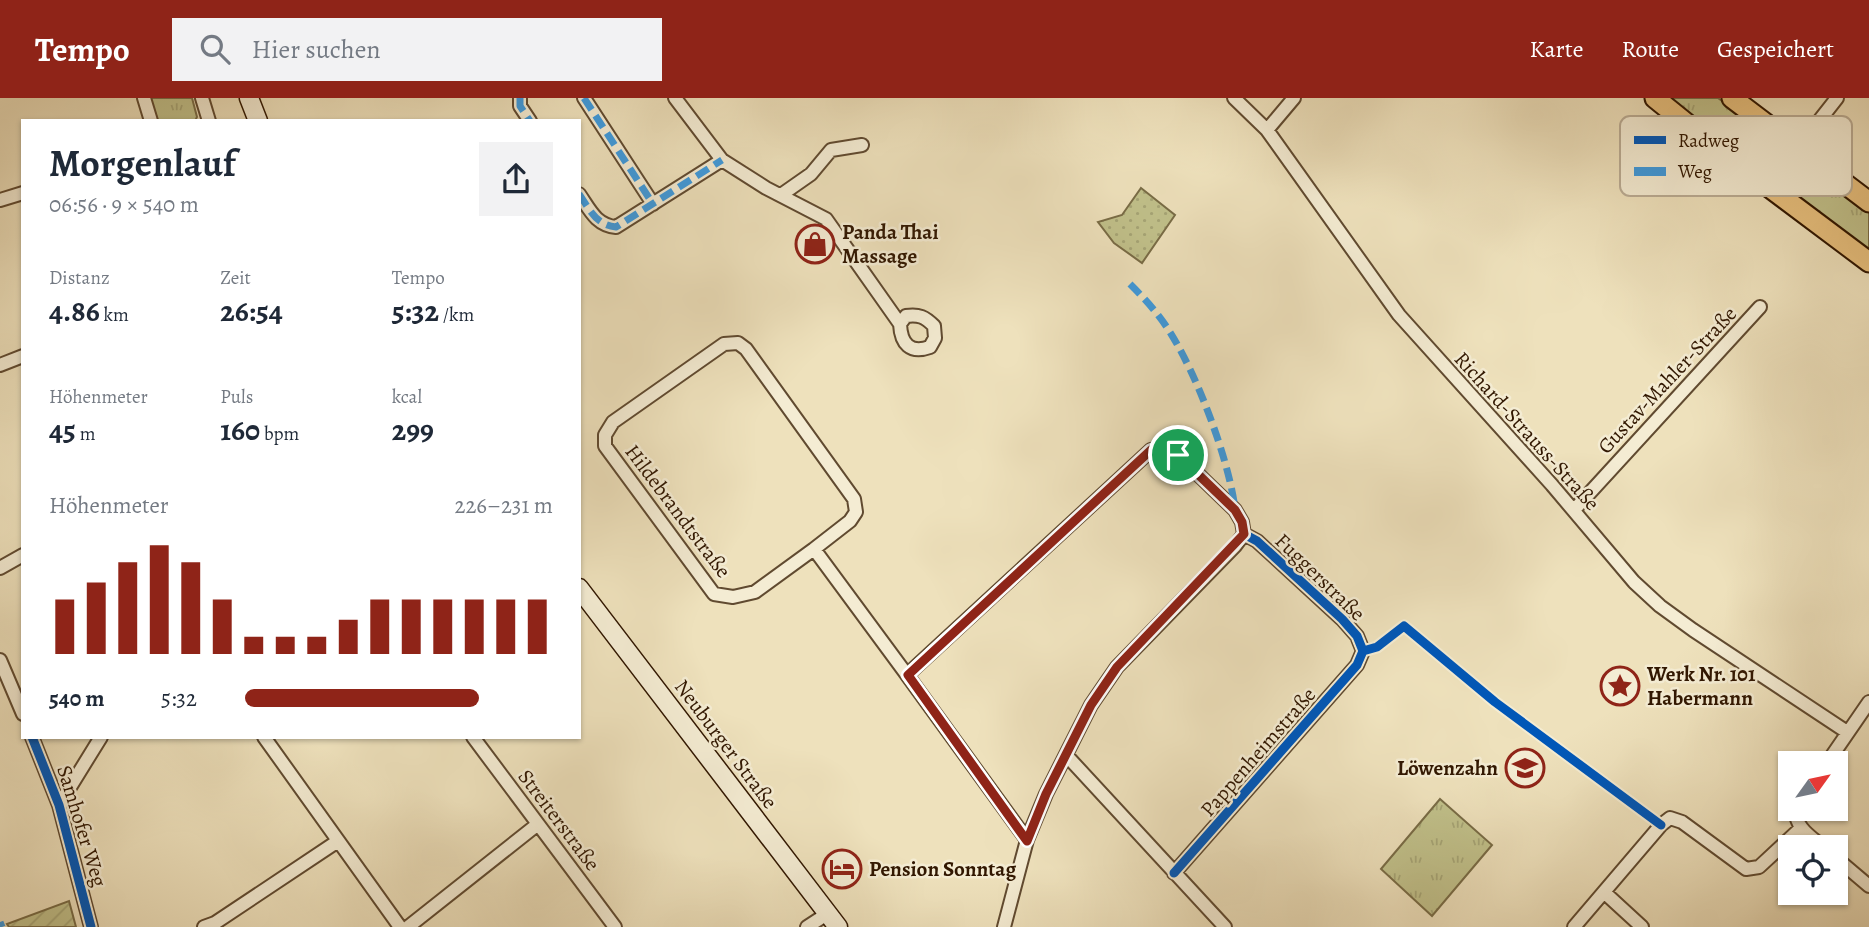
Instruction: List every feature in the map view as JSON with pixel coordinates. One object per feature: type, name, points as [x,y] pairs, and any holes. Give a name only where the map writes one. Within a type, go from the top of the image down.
[{"type":"main road","points":[[249,98],[252,119]]},
{"type":"main road","points":[[1655,98],[1677,116]]},
{"type":"main road","points":[[1732,98],[1755,116]]},
{"type":"main road","points":[[1852,189],[1869,202]]},
{"type":"main road","points":[[1781,196],[1869,262]]},
{"type":"main road","name":"Neuburger Straße","points":[[581,592],[833,920]]},
{"type":"street","points":[[144,98],[150,119]]},
{"type":"street","points":[[202,98],[208,119]]},
{"type":"street","points":[[520,98],[520,106],[529,119]]},
{"type":"street","points":[[584,98],[653,204]]},
{"type":"street","points":[[675,98],[722,160],[826,219],[900,324]]},
{"type":"street","name":"Richard-Strauss-Straße","points":[[1234,98],[1267,130],[1397,313],[1574,510],[1634,582],[1660,606],[1847,732]]},
{"type":"street","points":[[1267,130],[1294,98]]},
{"type":"street","points":[[1823,116],[1837,98]]},
{"type":"street","points":[[781,195],[811,174],[831,150],[862,145]]},
{"type":"street","points":[[581,197],[596,220],[606,226],[616,227],[722,160]]},
{"type":"street","points":[[0,201],[21,194]]},
{"type":"street","name":"Gustav-Mahler-Straße","points":[[1574,510],[1760,307]]},
{"type":"street","name":"Hildebrandtstraße","points":[[738,343],[746,349],[854,499],[856,512],[850,521],[814,549],[755,593],[733,597],[714,594],[605,446],[605,435],[613,422],[723,344],[738,343]]},
{"type":"street","points":[[0,365],[21,357]]},
{"type":"street","name":"Fuggerstraße","points":[[908,675],[1151,450],[1164,447],[1178,455],[1235,510],[1242,522],[1244,534],[1256,541],[1342,619],[1357,636],[1363,651]]},
{"type":"street","points":[[1004,927],[1027,841],[1046,794],[1091,705],[1117,667],[1244,534]]},
{"type":"street","points":[[814,549],[1027,841]]},
{"type":"street","points":[[0,568],[21,556]]},
{"type":"street","name":"Pappenheimstraße","points":[[1174,873],[1357,665],[1363,651]]},
{"type":"street","points":[[0,660],[21,709]]},
{"type":"street","points":[[1835,751],[1869,702]]},
{"type":"street","name":"Samhofer Weg","points":[[33,739],[60,805],[91,927]]},
{"type":"street","points":[[60,805],[100,739]]},
{"type":"street","points":[[265,739],[400,927]]},
{"type":"street","name":"Streiterstraße","points":[[474,739],[615,927]]},
{"type":"street","points":[[1067,756],[1225,927]]},
{"type":"street","points":[[1574,927],[1661,825],[1670,818],[1682,822],[1746,869],[1759,867],[1801,828]]},
{"type":"street","points":[[1797,821],[1809,835]]},
{"type":"street","points":[[408,927],[538,824]]},
{"type":"street","points":[[212,926],[338,841]]},
{"type":"street","points":[[1848,868],[1869,886]]},
{"type":"street","points":[[1605,893],[1642,927]]},
{"type":"street","points":[[807,927],[833,920]]},
{"type":"green space","points":[[150,98],[192,98],[196,119],[157,119]]},
{"type":"green space","points":[[1664,98],[1718,98],[1742,116],[1688,116]]},
{"type":"green space","points":[[1141,188],[1175,215],[1142,263],[1114,243],[1098,222],[1122,215]]},
{"type":"green space","points":[[1793,196],[1848,196],[1869,212],[1869,254]]},
{"type":"green space","points":[[1440,799],[1492,845],[1432,916],[1381,869]]},
{"type":"green space","points":[[69,901],[76,927],[9,927],[7,924]]},
{"type":"marked path","points":[[520,98],[520,106],[529,119]]},
{"type":"marked path","points":[[584,98],[653,204]]},
{"type":"marked path","points":[[581,197],[598,220],[616,227],[722,160]]},
{"type":"marked path","points":[[1130,284],[1164,323],[1189,368],[1219,441],[1235,509]]},
{"type":"marked path","points":[[0,922],[2,927]]},
{"type":"cycle path","points":[[1027,840],[907,675],[1151,450],[1164,448],[1178,455],[1235,510],[1242,522],[1244,534],[1257,541],[1342,619],[1357,636],[1363,651]]},
{"type":"cycle path","points":[[1363,651],[1377,647],[1404,626],[1495,702],[1661,825]]},
{"type":"cycle path","points":[[1174,873],[1357,665],[1363,651]]},
{"type":"cycle path","points":[[33,739],[59,805],[91,927]]},
{"type":"place","name":"Panda Thai Massage","points":[[815,244]]},
{"type":"place","name":"Werk Nr. 101 Habermann","points":[[1620,686]]},
{"type":"place","name":"Löwenzahn","points":[[1525,768]]},
{"type":"place","name":"Pension Sonntag","points":[[842,869]]},
{"type":"route","points":[[1164,447],[1178,455],[1235,510],[1242,522],[1244,534],[1117,667],[1091,705],[1046,794],[1027,841],[908,675],[1151,450],[1164,447]]}]
